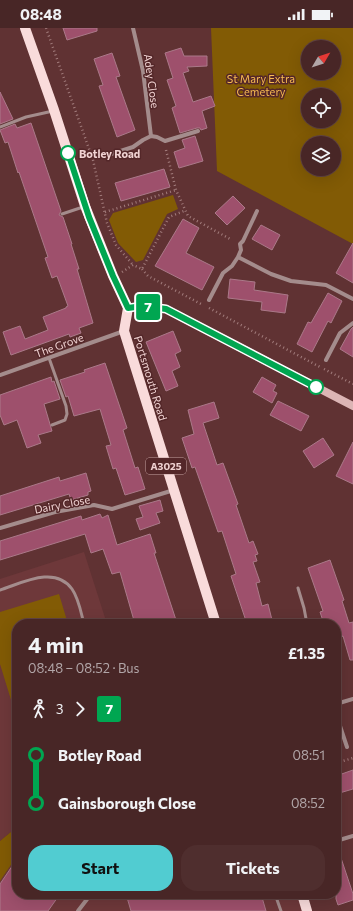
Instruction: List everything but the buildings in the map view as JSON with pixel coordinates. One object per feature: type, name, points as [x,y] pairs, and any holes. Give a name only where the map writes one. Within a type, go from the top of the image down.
[{"type":"main road","points":[[25,28],[89,217],[128,308],[143,306],[166,309],[353,406]]},
{"type":"main road","name":"Portsmouth Road","points":[[128,308],[124,331],[214,619]]},
{"type":"main road","points":[[303,899],[307,911]]},
{"type":"street","name":"Adey Close","points":[[134,28],[143,71],[151,136]]},
{"type":"street","points":[[105,156],[133,147],[151,136],[158,137],[165,141],[198,131]]},
{"type":"street","points":[[210,300],[223,273],[232,266],[238,257],[240,244],[257,211]]},
{"type":"street","points":[[238,257],[271,274],[291,281],[326,285],[353,299]]},
{"type":"street","points":[[326,360],[340,333],[353,323]]},
{"type":"street","name":"The Grove","points":[[0,375],[124,331]]},
{"type":"street","name":"Dairy Close","points":[[0,528],[55,512],[94,505],[112,509],[174,490]]},
{"type":"street","points":[[341,703],[353,699]]},
{"type":"street","points":[[341,730],[346,747]]},
{"type":"street","points":[[341,840],[353,836]]},
{"type":"street","points":[[78,911],[87,899]]},
{"type":"lane","points":[[0,127],[26,117],[54,110]]},
{"type":"lane","points":[[62,214],[85,206]]},
{"type":"lane","points":[[48,358],[68,414],[65,420],[52,425]]},
{"type":"lane","points":[[0,590],[43,576],[55,578],[65,582],[72,589],[77,598],[83,619]]},
{"type":"lane","points":[[298,588],[306,619]]},
{"type":"lane","points":[[277,899],[281,911]]},
{"type":"path","points":[[46,28],[93,160],[107,223],[116,245],[133,265],[142,269],[148,276],[353,384]]},
{"type":"path","points":[[165,141],[166,154],[176,190],[184,211],[188,216],[240,244]]},
{"type":"path","points":[[89,217],[176,190]]},
{"type":"path","points":[[142,269],[169,217],[184,211]]},
{"type":"path","points":[[113,276],[133,265]]},
{"type":"path","points":[[341,762],[353,758]]},
{"type":"shaded area","points":[[84,552],[105,619],[12,619],[12,831],[0,841],[0,579]]},
{"type":"shaded area","points":[[12,863],[12,899],[301,899],[305,911],[0,911],[0,881]]},
{"type":"green space","name":"St Mary Extra Cemetery","points":[[211,28],[353,28],[353,244],[217,171]]},
{"type":"green space","points":[[173,195],[178,209],[167,214],[143,260],[136,262],[118,243],[109,220],[113,213]]},
{"type":"green space","points":[[59,594],[66,619],[12,619],[12,703],[0,664],[0,612]]},
{"type":"green space","points":[[12,831],[12,863],[0,881],[0,841]]},
{"type":"bus line","name":"7","points":[[68,153],[89,217],[128,308],[143,306],[166,309],[316,387]]},
{"type":"place","name":"Botley Road","points":[[68,153]]}]
